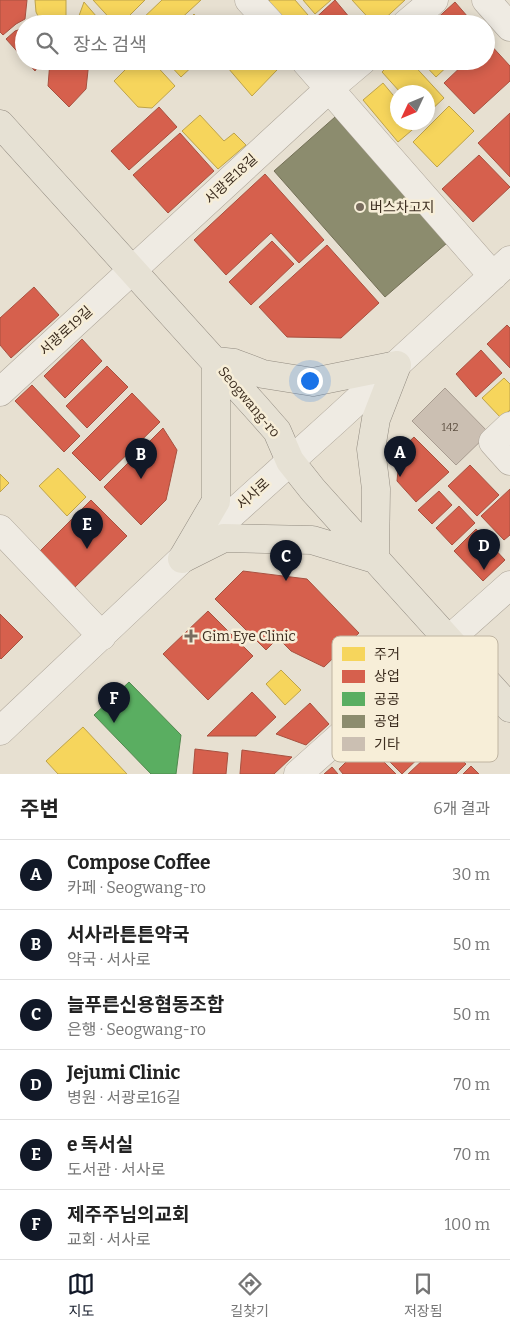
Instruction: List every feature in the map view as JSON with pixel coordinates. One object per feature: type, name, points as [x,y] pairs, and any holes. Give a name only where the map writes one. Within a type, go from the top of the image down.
[{"type":"main road","name":"Seogwang-ro","points":[[0,124],[216,361],[277,431],[290,461],[313,490],[443,636]]},
{"type":"main road","points":[[182,559],[216,501],[216,361],[234,363],[263,374],[313,382],[397,365]]},
{"type":"main road","points":[[182,559],[224,538],[232,538],[310,540],[375,559],[376,489],[371,449],[376,419],[397,365]]},
{"type":"main road","name":"Seogwang-ro","points":[[498,695],[510,708]]},
{"type":"street","points":[[249,0],[262,15]]},
{"type":"street","points":[[416,15],[434,0]]},
{"type":"street","points":[[486,0],[510,27]]},
{"type":"street","points":[[313,70],[501,268]]},
{"type":"street","name":"서광로18길","points":[[133,270],[351,70]]},
{"type":"street","name":"서사로","points":[[0,731],[182,559],[397,365],[501,268]]},
{"type":"street","name":"서광로19길","points":[[0,392],[133,270]]},
{"type":"street","points":[[510,426],[493,442],[510,461]]},
{"type":"street","points":[[0,529],[102,636]]},
{"type":"street","points":[[452,636],[510,585]]},
{"type":"street","points":[[298,774],[332,737]]},
{"type":"building: 주거","points":[[35,0],[66,0],[66,15],[38,15]]},
{"type":"building: 주거","points":[[93,0],[145,0],[130,15],[107,15]]},
{"type":"building: 주거","points":[[162,0],[201,0],[185,15],[146,15]]},
{"type":"building: 주거","points":[[270,0],[295,0],[308,15],[272,15],[264,5]]},
{"type":"building: 주거","points":[[303,0],[331,0],[315,14]]},
{"type":"building: 주거","points":[[352,0],[405,0],[389,15],[366,15]]},
{"type":"building: 주거","points":[[84,2],[95,15],[79,15]]},
{"type":"building: 주거","points":[[125,70],[160,70],[175,86],[152,108],[138,107],[114,81]]},
{"type":"building: 주거","points":[[174,70],[188,70],[181,77]]},
{"type":"building: 주거","points":[[230,70],[277,70],[252,96]]},
{"type":"building: 주거","points":[[384,70],[418,70],[432,85],[394,85],[382,72]]},
{"type":"building: 주거","points":[[429,70],[443,70],[436,77]]},
{"type":"building: 주거","points":[[383,83],[390,91],[390,130],[412,130],[398,142],[363,100]]},
{"type":"building: 주거","points":[[435,88],[444,98],[435,106]]},
{"type":"building: 주거","points":[[449,106],[474,131],[437,167],[413,142],[425,130],[435,130],[435,120]]},
{"type":"building: 주거","points":[[200,115],[224,141],[234,133],[246,145],[218,169],[182,131]]},
{"type":"building: 주거","points":[[504,378],[510,384],[510,410],[501,418],[482,398]]},
{"type":"building: 주거","points":[[58,468],[86,497],[67,516],[39,486]]},
{"type":"building: 주거","points":[[0,474],[9,483],[0,492]]},
{"type":"building: 주거","points":[[281,670],[301,690],[285,705],[266,684]]},
{"type":"building: 주거","points":[[83,727],[127,774],[58,774],[46,761]]},
{"type":"building: 상업","points":[[0,0],[27,0],[25,15],[15,15],[15,25],[3,35],[0,32]]},
{"type":"building: 상업","points":[[335,0],[348,15],[319,15]]},
{"type":"building: 상업","points":[[455,2],[466,15],[441,15]]},
{"type":"building: 상업","points":[[15,31],[15,49],[6,39]]},
{"type":"building: 상업","points":[[495,50],[510,66],[510,81],[474,114],[444,83],[458,70],[495,70]]},
{"type":"building: 상업","points":[[49,70],[88,70],[86,89],[69,107],[48,86]]},
{"type":"building: 상업","points":[[159,107],[177,127],[129,170],[111,151]]},
{"type":"building: 상업","points":[[510,113],[510,177],[478,143]]},
{"type":"building: 상업","points":[[180,133],[214,171],[168,213],[133,175]]},
{"type":"building: 상업","points":[[479,155],[510,187],[473,222],[442,189]]},
{"type":"building: 상업","points":[[265,174],[324,240],[299,263],[271,233],[226,275],[194,240]]},
{"type":"building: 상업","points":[[272,241],[294,264],[251,305],[229,282]]},
{"type":"building: 상업","points":[[327,245],[379,303],[341,338],[287,337],[259,307]]},
{"type":"building: 상업","points":[[34,287],[59,315],[11,358],[0,345],[0,318]]},
{"type":"building: 상업","points":[[507,325],[510,328],[510,368],[487,344]]},
{"type":"building: 상업","points":[[82,339],[102,361],[65,398],[44,376]]},
{"type":"building: 상업","points":[[481,350],[502,373],[476,397],[456,374]]},
{"type":"building: 상업","points":[[107,366],[128,387],[87,428],[66,406]]},
{"type":"building: 상업","points":[[32,385],[80,436],[64,452],[15,401]]},
{"type":"building: 상업","points":[[132,393],[160,422],[100,481],[72,453]]},
{"type":"building: 상업","points":[[163,428],[177,450],[166,500],[141,525],[104,487]]},
{"type":"building: 상업","points":[[414,437],[449,472],[416,502],[397,481],[400,450]]},
{"type":"building: 상업","points":[[470,465],[499,495],[477,516],[448,486]]},
{"type":"building: 상업","points":[[510,489],[510,535],[504,540],[481,516]]},
{"type":"building: 상업","points":[[439,491],[452,505],[432,524],[418,510]]},
{"type":"building: 상업","points":[[91,500],[127,536],[72,590],[37,554]]},
{"type":"building: 상업","points":[[459,506],[475,523],[452,545],[436,528]]},
{"type":"building: 상업","points":[[476,529],[505,560],[483,581],[454,551]]},
{"type":"building: 상업","points":[[243,571],[307,579],[359,633],[356,636],[332,636],[332,659],[324,667],[291,651],[278,638],[266,650],[215,599]]},
{"type":"building: 상업","points":[[208,611],[253,656],[208,700],[163,654]]},
{"type":"building: 상업","points":[[0,614],[23,637],[1,659],[0,658]]},
{"type":"building: 상업","points":[[252,692],[276,717],[256,736],[207,736]]},
{"type":"building: 상업","points":[[310,703],[329,724],[306,745],[276,734]]},
{"type":"building: 상업","points":[[195,749],[228,753],[226,774],[193,774]]},
{"type":"building: 상업","points":[[242,750],[292,757],[274,774],[240,774]]},
{"type":"building: 상업","points":[[346,762],[384,762],[396,774],[343,774],[339,769]]},
{"type":"building: 상업","points":[[390,762],[414,762],[402,774]]},
{"type":"building: 상업","points":[[421,762],[464,762],[466,764],[456,774],[408,774]]},
{"type":"building: 상업","points":[[471,766],[479,774],[463,774]]},
{"type":"building: 상업","points":[[332,767],[338,774],[324,774]]},
{"type":"building: 공공","points":[[129,682],[181,735],[176,774],[151,774],[94,715]]},
{"type":"building: 공업","name":"버스차고지","points":[[335,117],[447,243],[385,297],[274,171]]},
{"type":"building: 기타","points":[[445,388],[489,433],[456,465],[412,421]]},
{"type":"place","name":"버스차고지","points":[[360,207]]},
{"type":"place","name":"Compose Coffee","points":[[400,477]]},
{"type":"place","name":"서사라튼튼약국","points":[[141,479]]},
{"type":"place","name":"e 독서실","points":[[87,549]]},
{"type":"place","name":"Jejumi Clinic","points":[[484,570]]},
{"type":"place","name":"늘푸른신용협동조합","points":[[286,581]]},
{"type":"place","name":"Gim Eye Clinic","points":[[191,636]]},
{"type":"place","name":"제주주님의교회","points":[[114,723]]}]
